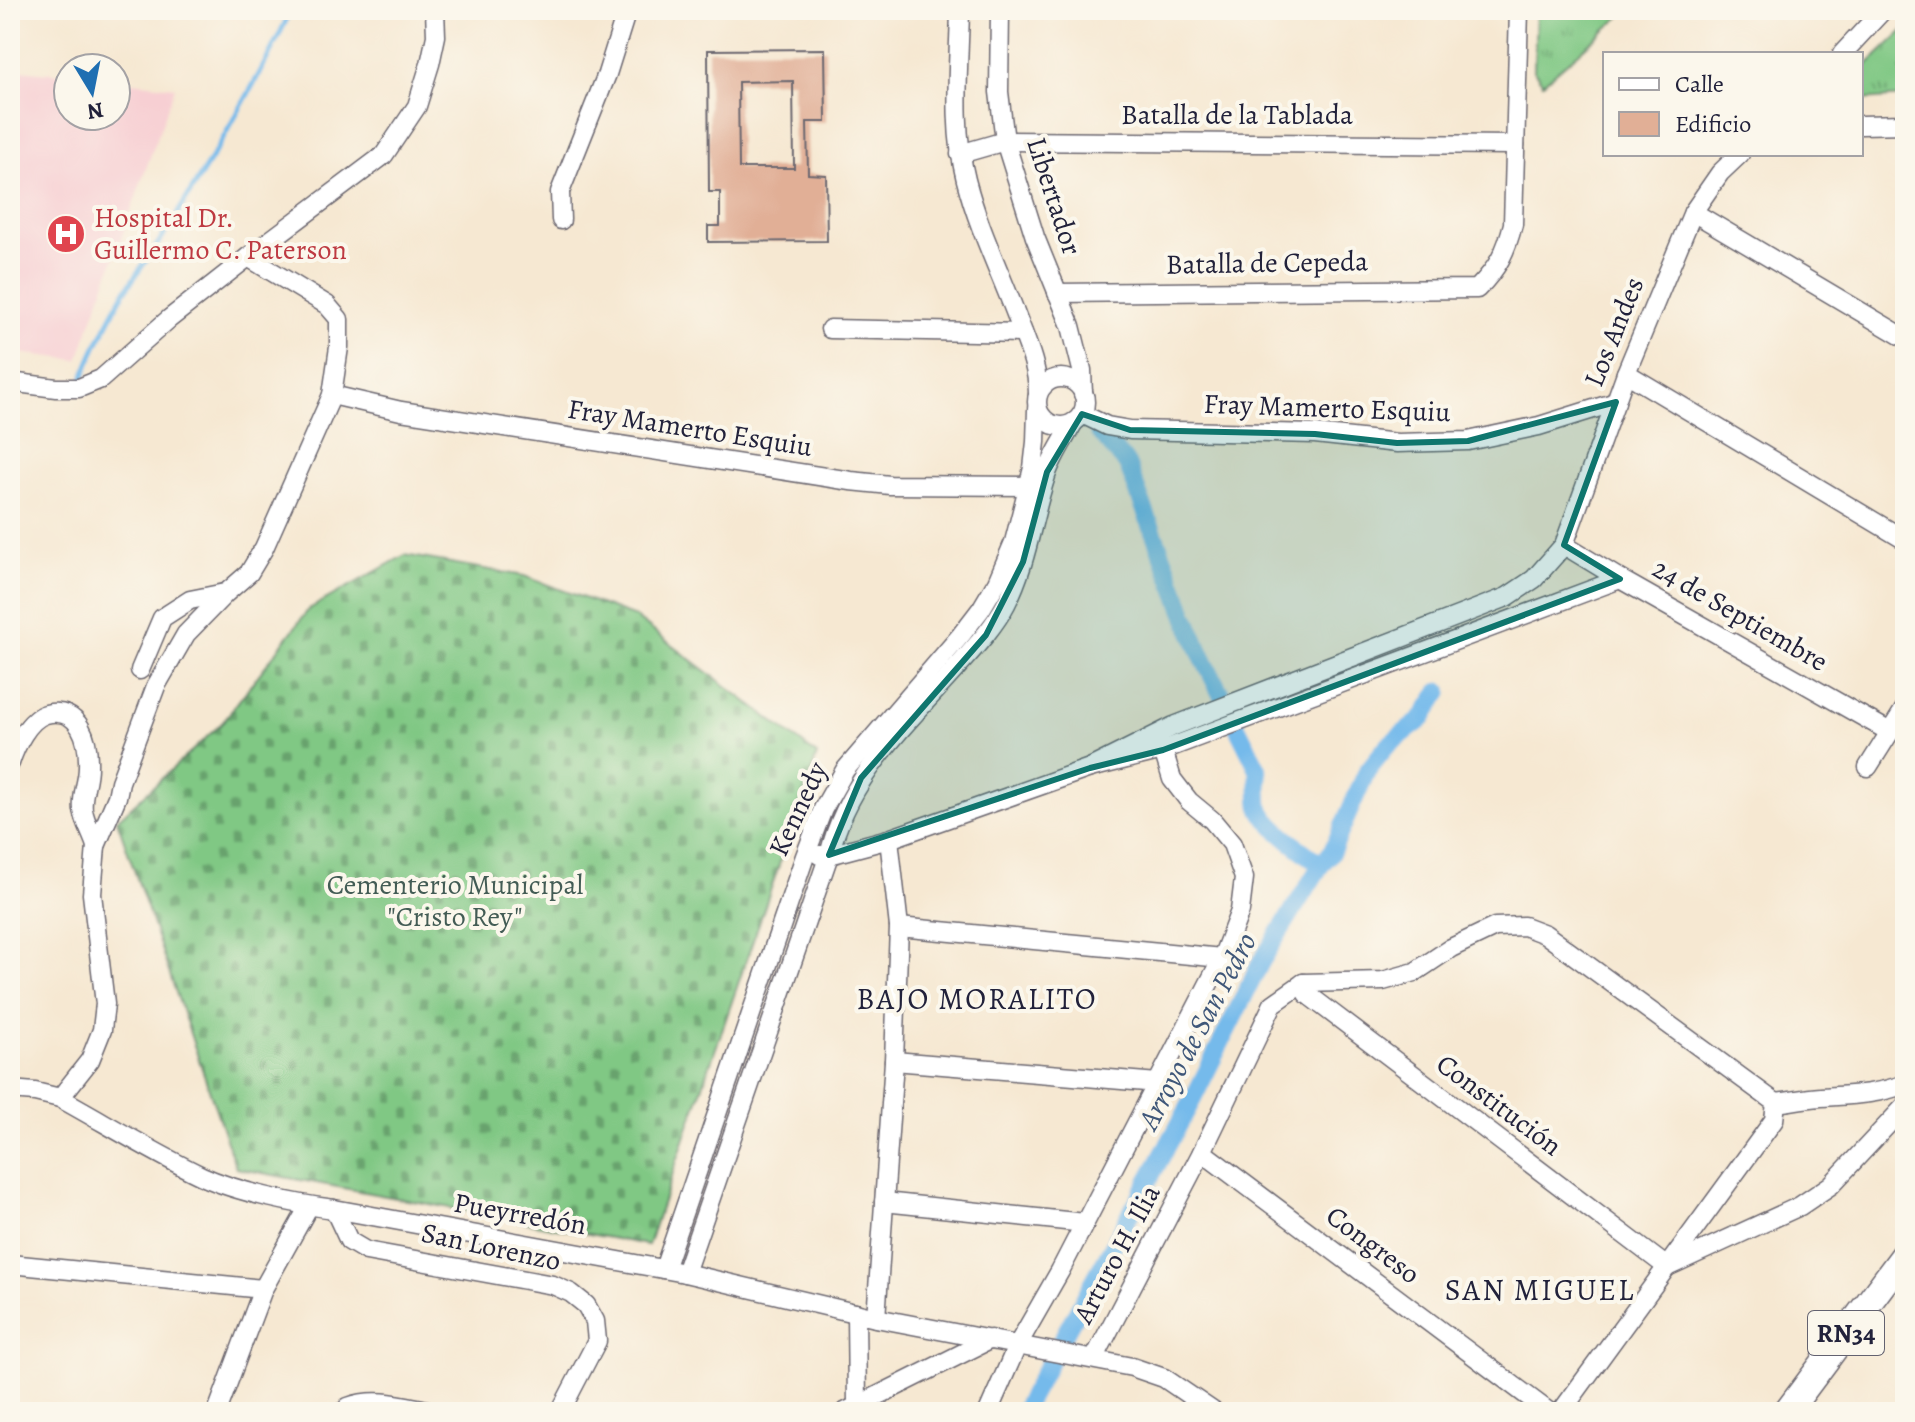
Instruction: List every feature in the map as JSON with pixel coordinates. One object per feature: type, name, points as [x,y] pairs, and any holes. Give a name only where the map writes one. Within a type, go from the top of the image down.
[{"type":"highway","name":"RN34","points":[[1787,1412],[1905,1254]]},
{"type":"street","points":[[10,382],[79,388],[101,379],[169,319],[384,155],[417,106],[436,36],[435,10]]},
{"type":"street","points":[[561,220],[560,192],[607,74],[627,10]]},
{"type":"street","points":[[960,10],[958,130],[967,182],[1023,333],[1038,383],[1041,417],[1054,426],[1062,426],[1078,418]]},
{"type":"street","name":"Libertador","points":[[1000,10],[999,92],[1005,141],[1035,237],[1078,349],[1085,406],[1078,418]]},
{"type":"street","points":[[1515,145],[1519,10]]},
{"type":"street","points":[[1844,52],[1883,10]]},
{"type":"street","points":[[1863,125],[1901,126]]},
{"type":"street","name":"Batalla de la Tablada","points":[[960,154],[1005,141],[1515,145]]},
{"type":"street","name":"Batalla de Cepeda","points":[[1057,293],[1477,289],[1494,272],[1508,245],[1513,224],[1515,145]]},
{"type":"street","name":"Los Andes","points":[[1564,545],[1626,373],[1693,212],[1720,173],[1738,156]]},
{"type":"street","points":[[1693,212],[1905,338]]},
{"type":"street","points":[[60,1098],[90,1060],[102,1030],[105,1004],[92,894],[96,846],[117,797],[156,686],[186,634],[249,573],[264,548],[332,395],[339,347],[339,319],[327,305],[248,257]]},
{"type":"street","points":[[830,329],[1023,333]]},
{"type":"street","points":[[1626,373],[1905,540]]},
{"type":"street","points":[[1038,401],[1048,382],[1063,378],[1077,385],[1083,394]]},
{"type":"street","name":"Fray Mamerto Esquiu","points":[[332,395],[401,411],[851,481],[890,485],[1035,486]]},
{"type":"street","name":"Kennedy","points":[[685,1273],[843,813],[861,778],[878,756],[986,635],[1006,605],[1023,562],[1035,486],[1038,401]]},
{"type":"street","name":"Fray Mamerto Esquiu","points":[[1078,418],[1130,430],[1315,434],[1397,443],[1468,441],[1539,426],[1616,402]]},
{"type":"street","name":"Kennedy","points":[[664,1269],[823,809],[845,770],[981,609],[997,582],[1035,486],[1047,472],[1078,418]]},
{"type":"street","points":[[1090,768],[1163,750],[1178,735],[1235,702],[1507,597],[1534,579],[1564,545]]},
{"type":"street","name":"24 de Septiembre","points":[[1564,545],[1890,732]]},
{"type":"street","points":[[805,856],[829,855],[889,839],[1178,735],[1242,721],[1620,579]]},
{"type":"street","points":[[140,670],[162,618],[190,600],[226,593]]},
{"type":"street","points":[[1868,767],[1905,708]]},
{"type":"street","points":[[10,763],[22,736],[41,715],[58,712],[74,718],[84,734],[88,768],[83,811],[96,846]]},
{"type":"street","points":[[988,1412],[1017,1346],[1085,1223],[1222,958],[1240,911],[1244,878],[1232,844],[1212,820],[1189,801],[1172,779],[1163,750]]},
{"type":"street","points":[[876,1318],[894,1061],[899,927],[889,839]]},
{"type":"street","points":[[1303,983],[1383,981],[1415,972],[1451,948],[1495,927],[1524,926],[1545,934],[1776,1103],[1856,1096],[1905,1084]]},
{"type":"street","points":[[899,927],[1222,958]]},
{"type":"street","name":"Arturo H. Ilia","points":[[1094,1359],[1202,1152],[1273,1004],[1303,983]]},
{"type":"street","name":"Constitución","points":[[1303,983],[1307,994],[1667,1267]]},
{"type":"street","points":[[894,1061],[1158,1083]]},
{"type":"street","name":"Pueyrredón","points":[[10,1090],[60,1098],[204,1176],[240,1189],[309,1206],[685,1273],[876,1318],[1094,1359]]},
{"type":"street","points":[[1561,1412],[1774,1120],[1776,1103]]},
{"type":"street","points":[[1667,1267],[1800,1206],[1831,1185],[1905,1106]]},
{"type":"street","name":"Congreso","points":[[1202,1152],[1549,1412]]},
{"type":"street","points":[[884,1202],[1085,1223]]},
{"type":"street","points":[[217,1412],[263,1289],[309,1206]]},
{"type":"street","name":"San Lorenzo","points":[[334,1209],[349,1241],[366,1251],[553,1285],[571,1293],[586,1305],[595,1321],[597,1341],[560,1412]]},
{"type":"street","points":[[10,1264],[263,1289]]},
{"type":"street","points":[[856,1313],[851,1409],[991,1339]]},
{"type":"street","points":[[1094,1359],[1164,1378],[1214,1412]]},
{"type":"street","points":[[346,1412],[348,1407],[361,1402],[382,1402],[438,1412]]},
{"type":"highlighted area","points":[[1616,402],[1564,545],[1620,579],[1163,750],[1090,768],[829,855],[861,778],[986,635],[1023,562],[1047,472],[1082,414],[1130,430],[1315,434],[1397,443],[1468,441]]},
{"type":"shaded area","name":"Hospital Dr. Guillermo C. Paterson","points":[[10,69],[52,73],[52,132],[132,132],[132,82],[175,87],[78,360],[10,352]]},
{"type":"green space","points":[[1536,10],[1628,10],[1543,83],[1534,71]]},
{"type":"green space","points":[[1905,29],[1905,97],[1863,100],[1863,69]]},
{"type":"green space","name":"Cementerio Municipal \"Cristo Rey\"","points":[[405,555],[524,576],[635,617],[817,755],[648,1245],[236,1168],[117,820],[221,724],[309,609]]},
{"type":"building","points":[[825,49],[826,122],[807,122],[808,174],[826,175],[827,241],[708,242],[708,226],[720,226],[720,192],[709,192],[708,50]],"holes":[[[793,81],[794,168],[739,168],[738,82]]]},
{"type":"waterway","points":[[82,381],[124,293],[220,145],[291,10]]},
{"type":"waterway","points":[[1099,432],[1127,464],[1200,652],[1258,769],[1259,800],[1264,815],[1321,865]]},
{"type":"waterway","name":"Arroyo de San Pedro","points":[[1022,1412],[1192,1101],[1261,962],[1332,851],[1367,771],[1387,746],[1421,720],[1440,691]]},
{"type":"place","name":"Hospital Dr. Guillermo C. Paterson","points":[[66,234]]},
{"type":"district","name":"BAJO MORALITO","points":[[977,999]]},
{"type":"district","name":"SAN MIGUEL","points":[[1540,1290]]}]
